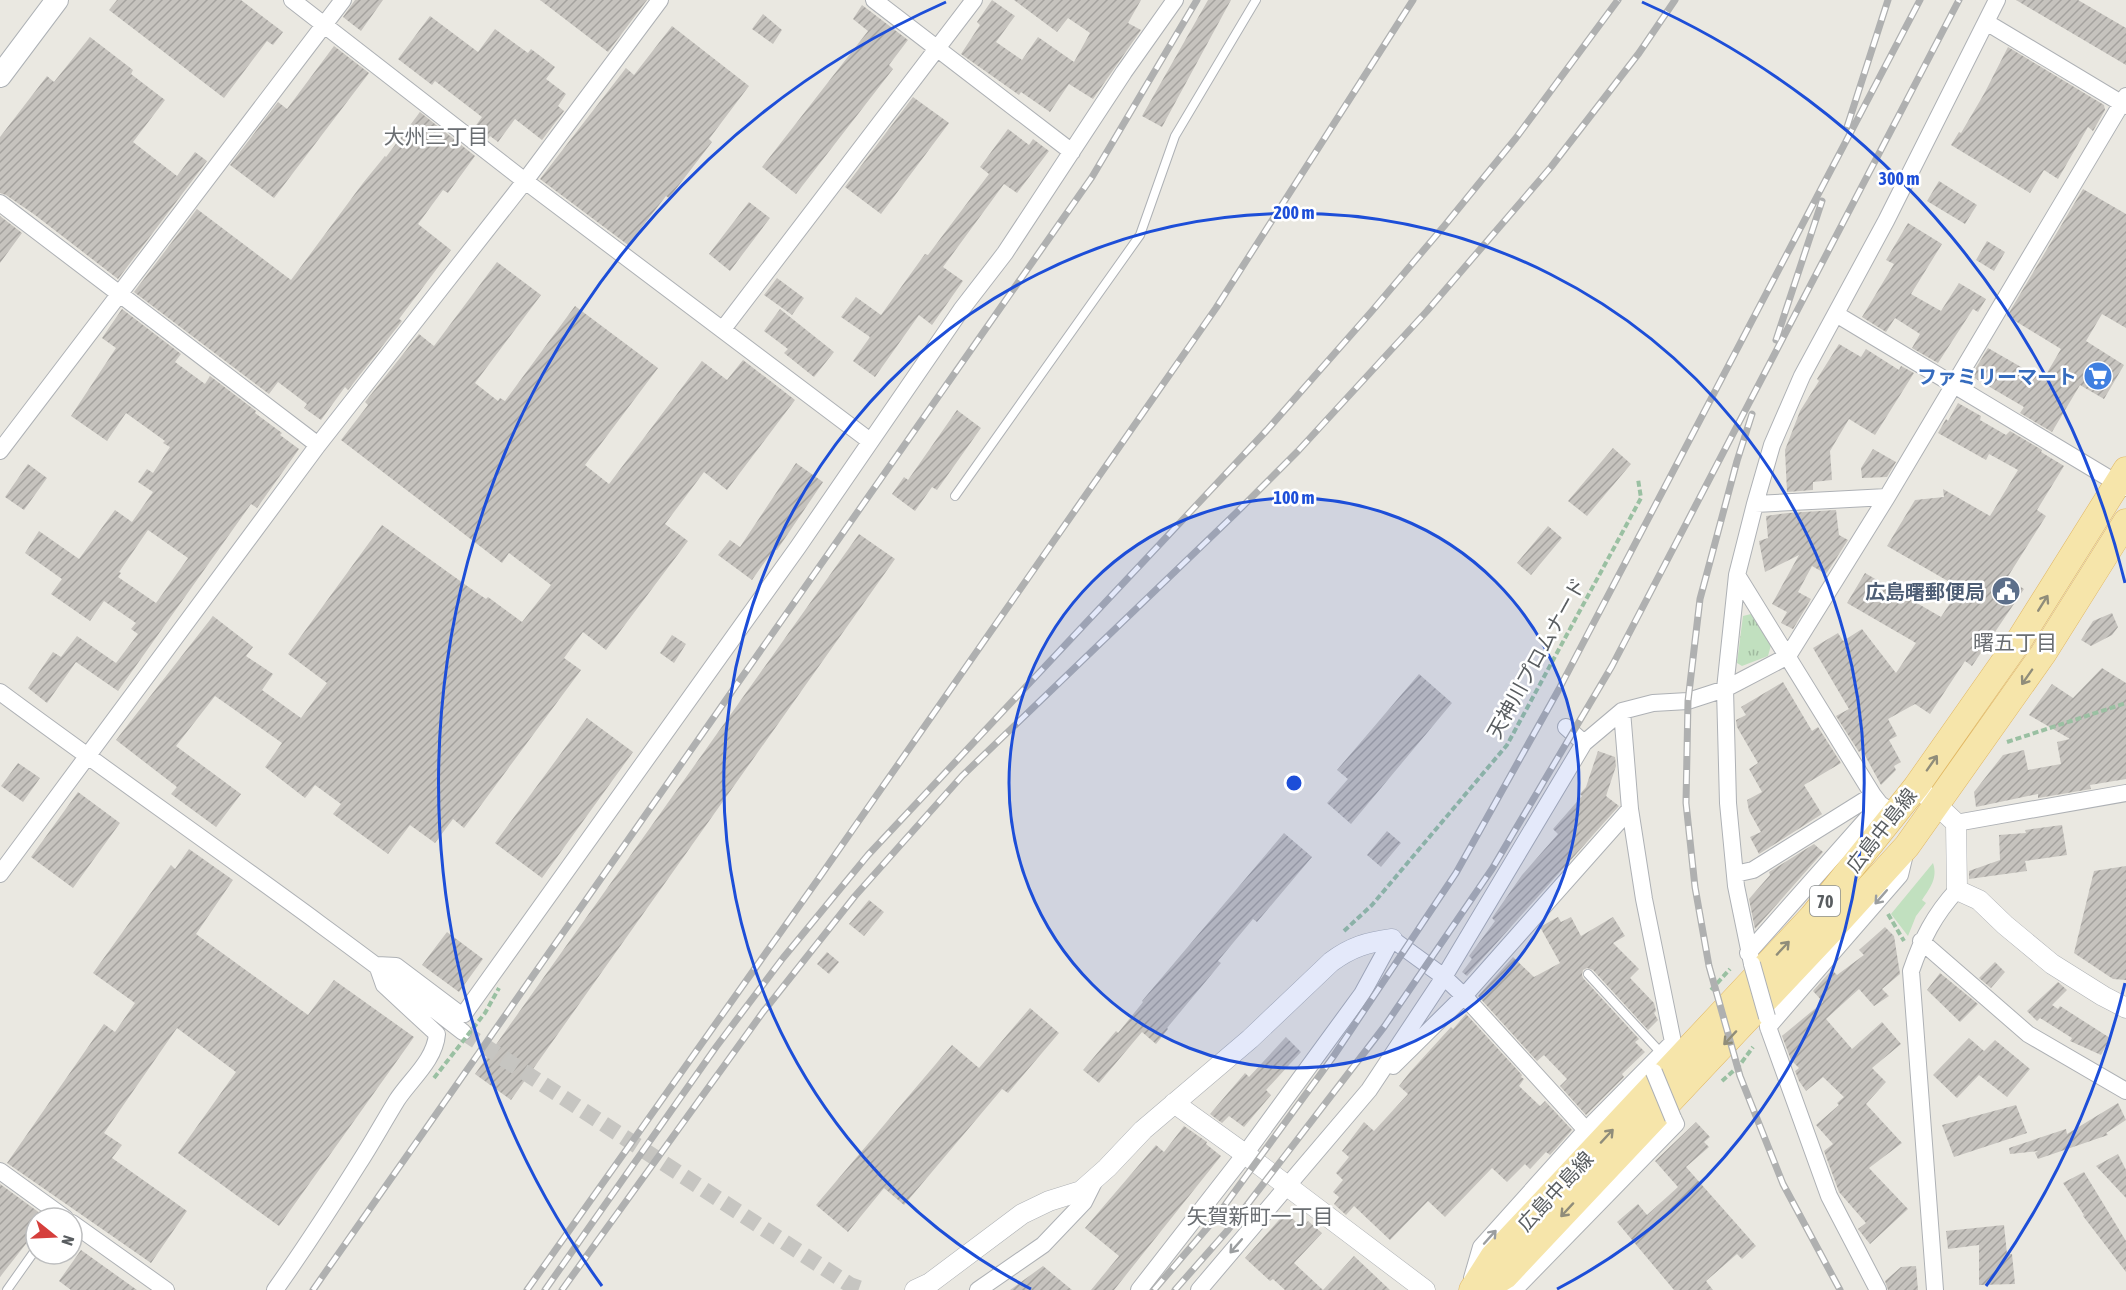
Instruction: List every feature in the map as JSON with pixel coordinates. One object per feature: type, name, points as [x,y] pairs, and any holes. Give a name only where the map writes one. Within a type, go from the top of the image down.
[{"type":"main road","points":[[0,76],[57,0]]},
{"type":"main road","name":"広島中島線","points":[[1470,1290],[1493,1257],[1812,917],[1883,804],[1916,787],[2020,639],[2123,481]]},
{"type":"main road","name":"広島中島線","points":[[1482,1290],[1505,1276],[1830,931],[1907,846],[2043,654],[2126,522]]},
{"type":"street","points":[[292,0],[525,181],[870,441]]},
{"type":"street","points":[[0,451],[343,0]]},
{"type":"street","points":[[0,874],[318,445],[525,181],[660,0]]},
{"type":"street","points":[[874,0],[1072,152]]},
{"type":"street","points":[[723,329],[974,0]]},
{"type":"street","points":[[377,965],[396,966],[457,1012],[464,1014],[784,566],[961,310],[1005,253],[1124,72],[1175,0]]},
{"type":"street","points":[[1878,1290],[1828,1196],[1767,1022],[1750,959],[1735,874],[1728,803],[1725,689],[1737,575],[1772,445],[1797,386],[1891,210],[1997,0]]},
{"type":"street","points":[[1369,1090],[1444,977],[1584,743],[1622,711],[1653,703],[1688,701],[1725,689],[1788,656],[1887,497],[2125,102],[1986,22]]},
{"type":"street","points":[[0,203],[318,445]]},
{"type":"street","points":[[1836,314],[1954,385],[2123,481]]},
{"type":"street","points":[[1755,504],[1887,497]]},
{"type":"street","points":[[1737,575],[1883,804]]},
{"type":"street","points":[[0,692],[377,965],[463,1032]]},
{"type":"street","points":[[1470,1290],[1481,1247],[1586,1130],[1655,1064],[1672,1042],[1644,899],[1630,809],[1622,711]]},
{"type":"street","points":[[1566,727],[1584,743]]},
{"type":"street","points":[[1916,787],[1956,823],[1957,890],[1913,943],[1911,971],[1935,1290]]},
{"type":"street","points":[[1956,823],[2126,793]]},
{"type":"street","points":[[1735,874],[1753,870],[1883,804]]},
{"type":"street","points":[[1750,959],[1883,804]]},
{"type":"street","points":[[1199,1290],[1369,1090],[1464,996],[1630,809]]},
{"type":"street","points":[[1767,1022],[1900,875],[1907,846]]},
{"type":"street","points":[[1957,890],[1979,900],[2052,964],[2126,1008]]},
{"type":"street","points":[[1139,1290],[1245,1154],[1362,994],[1392,939]]},
{"type":"street","points":[[915,1290],[930,1283],[1022,1214],[1049,1201],[1080,1191],[1096,1179],[1143,1130],[1250,1039],[1341,954],[1367,942],[1392,939],[1444,977],[1586,1130]]},
{"type":"street","points":[[1913,943],[2028,1034],[2126,1091]]},
{"type":"street","points":[[275,1290],[359,1163],[398,1098],[417,1076],[436,1043],[436,1034],[384,985],[377,965]]},
{"type":"street","points":[[1509,1290],[1516,1288],[1674,1121],[1655,1064]]},
{"type":"street","points":[[1174,1103],[1425,1290]]},
{"type":"street","points":[[0,1171],[48,1206]]},
{"type":"street","points":[[978,1290],[1043,1245],[1084,1202],[1096,1179]]},
{"type":"street","points":[[84,1232],[166,1290]]},
{"type":"lane","points":[[955,496],[1140,235],[1175,136],[1256,0]]},
{"type":"lane","points":[[1588,974],[1655,1064]]},
{"type":"lane","points":[[7,1290],[24,1266]]},
{"type":"path","name":"天神川プロムナード","points":[[1342,933],[1372,906],[1507,745],[1641,498],[1638,479]]},
{"type":"path","points":[[2001,743],[2126,703]]},
{"type":"path","points":[[1886,910],[1913,943]]},
{"type":"path","points":[[434,1078],[485,1013],[500,988]]},
{"type":"green space","points":[[1751,614],[1771,645],[1768,656],[1742,666],[1737,663],[1743,616]]},
{"type":"green space","points":[[1933,863],[1934,878],[1922,900],[1926,903],[1916,916],[1908,936],[1891,914]]},
{"type":"building","points":[[117,0],[241,0],[283,32],[273,45],[267,41],[224,98],[109,10]]},
{"type":"building","points":[[355,0],[383,0],[361,31],[343,17]]},
{"type":"building","points":[[540,0],[647,0],[608,52]]},
{"type":"building","points":[[992,0],[1015,16],[996,42],[1022,60],[1038,37],[1074,62],[1090,33],[1068,18],[1057,32],[1014,0],[1141,0],[1128,23],[1141,30],[1093,99],[1069,84],[1050,112],[1021,92],[1019,95],[961,54],[980,25],[977,22]]},
{"type":"building","points":[[1208,0],[1231,0],[1162,127],[1142,116]]},
{"type":"building","points":[[2016,0],[2078,0],[2126,28],[2126,65]]},
{"type":"building","points":[[862,5],[908,40],[889,65],[893,69],[796,194],[762,167],[868,31],[853,19]]},
{"type":"building","points":[[763,14],[782,30],[773,44],[752,29]]},
{"type":"building","points":[[430,16],[478,52],[495,29],[528,53],[531,49],[555,67],[546,79],[566,94],[558,106],[564,111],[542,140],[515,119],[498,142],[490,136],[488,139],[474,128],[482,117],[435,81],[432,85],[398,59]]},
{"type":"building","points":[[672,26],[749,86],[709,139],[712,142],[669,198],[666,196],[628,245],[540,179],[626,68],[634,75]]},
{"type":"building","points":[[90,37],[133,70],[131,74],[165,100],[133,142],[177,176],[195,152],[207,161],[118,279],[35,215],[0,193],[0,137],[47,76],[54,82]]},
{"type":"building","points":[[334,46],[369,73],[274,198],[230,165],[278,102],[287,109]]},
{"type":"building","points":[[2008,47],[2104,105],[2105,110],[2093,131],[2088,127],[2058,179],[2044,170],[2030,193],[1951,145],[1959,132],[1961,133],[1984,94]]},
{"type":"building","points":[[913,97],[949,123],[881,214],[845,187]]},
{"type":"building","points":[[420,112],[475,156],[448,193],[443,190],[418,224],[451,250],[399,319],[402,321],[348,390],[345,387],[321,420],[304,408],[307,404],[278,382],[269,394],[134,292],[197,209],[291,280],[363,183]]},
{"type":"building","points":[[1008,129],[1029,145],[1033,139],[1049,151],[1017,193],[1004,184],[943,267],[963,281],[932,325],[919,315],[875,377],[853,361],[870,337],[841,317],[856,297],[881,315],[925,254],[928,255],[989,174],[980,167]]},
{"type":"building","points":[[1939,181],[1977,205],[1965,224],[1927,201]]},
{"type":"building","points":[[2083,189],[2126,214],[2126,328],[2102,314],[2086,341],[2124,365],[2104,399],[2080,385],[2052,432],[2020,413],[2024,407],[1971,376],[1988,348],[2040,378],[2041,376],[2044,378],[2061,349],[2007,316]]},
{"type":"building","points":[[749,202],[770,218],[730,271],[709,254]]},
{"type":"building","points":[[0,216],[22,233],[0,263]]},
{"type":"building","points":[[1908,223],[1942,244],[1911,294],[1941,311],[1959,283],[1986,299],[1978,312],[1973,309],[1938,363],[1912,348],[1920,334],[1895,318],[1886,332],[1862,317],[1894,264],[1886,260]]},
{"type":"building","points":[[1987,241],[2005,252],[1994,271],[1976,260]]},
{"type":"building","points":[[497,262],[541,295],[475,383],[498,401],[500,398],[505,401],[575,306],[658,368],[585,465],[609,484],[702,361],[727,380],[743,360],[795,400],[727,490],[704,472],[665,524],[688,541],[606,650],[583,632],[564,658],[581,670],[464,828],[453,819],[435,843],[410,825],[388,854],[333,814],[341,804],[315,785],[305,798],[265,767],[282,743],[215,696],[176,746],[241,794],[216,827],[171,794],[177,787],[116,740],[213,616],[253,647],[246,656],[273,674],[262,690],[301,718],[327,683],[288,654],[382,525],[522,622],[551,585],[509,553],[502,563],[341,440],[368,405],[365,402],[419,334],[434,346]]},
{"type":"building","points":[[777,278],[804,298],[792,315],[764,295]]},
{"type":"building","points":[[122,309],[181,354],[175,362],[205,384],[210,376],[256,411],[255,413],[299,449],[257,508],[251,504],[118,691],[76,662],[47,703],[28,688],[53,652],[61,657],[77,636],[116,663],[138,634],[131,629],[136,623],[104,601],[90,621],[51,594],[62,579],[25,553],[39,531],[79,559],[115,510],[132,522],[153,492],[138,482],[147,469],[153,473],[170,447],[126,413],[107,441],[71,416],[116,348],[102,338]],"holes":[[[148,530],[188,558],[156,603],[118,577],[121,573],[119,572]]]},
{"type":"building","points":[[780,309],[834,352],[814,377],[784,353],[788,349],[764,331]]},
{"type":"building","points":[[1839,344],[1861,357],[1866,349],[1899,370],[1901,366],[1914,373],[1875,435],[1849,419],[1830,451],[1832,480],[1813,482],[1813,490],[1787,492],[1785,450],[1800,411]]},
{"type":"building","points":[[1958,403],[1981,416],[1980,420],[2006,435],[2010,431],[2064,466],[2037,510],[2046,516],[2007,578],[2024,589],[1972,666],[1965,661],[1930,714],[1915,704],[1888,719],[1897,736],[1889,740],[1901,762],[1894,766],[1896,770],[1881,785],[1862,750],[1859,752],[1836,716],[1849,709],[1813,648],[1838,633],[1843,641],[1862,629],[1896,673],[1916,643],[1847,603],[1865,573],[1941,617],[1960,588],[1887,546],[1915,500],[1944,497],[1943,489],[1990,516],[2018,470],[1989,454],[1986,460],[1938,433]]},
{"type":"building","points":[[957,410],[981,428],[937,490],[932,487],[915,511],[892,494],[904,477],[908,480]]},
{"type":"building","points":[[1613,448],[1631,464],[1587,516],[1568,501]]},
{"type":"building","points":[[1873,449],[1896,462],[1887,477],[1862,478],[1861,468]]},
{"type":"building","points":[[796,463],[823,482],[777,550],[774,549],[752,580],[718,555],[730,540],[740,547]]},
{"type":"building","points":[[28,464],[47,478],[24,510],[5,497]]},
{"type":"building","points":[[1836,510],[1839,535],[1848,540],[1826,574],[1812,566],[1798,592],[1811,599],[1793,629],[1781,623],[1787,612],[1772,604],[1799,555],[1765,572],[1759,541],[1768,538],[1766,516]]},
{"type":"building","points":[[1548,526],[1562,538],[1531,575],[1517,563]]},
{"type":"building","points":[[859,534],[895,559],[511,1100],[475,1074]]},
{"type":"building","points":[[2112,613],[2118,627],[2112,635],[2091,646],[2081,640],[2093,621]]},
{"type":"building","points":[[672,635],[686,644],[674,663],[660,653]]},
{"type":"building","points":[[2102,668],[2126,683],[2126,779],[2090,785],[2091,789],[2038,798],[2038,794],[1976,807],[1974,792],[2003,755],[2024,750],[2028,770],[2061,764],[2057,742],[2070,739],[2029,715],[2052,684],[2073,698]]},
{"type":"building","points":[[1419,674],[1452,703],[1351,824],[1327,803],[1348,779],[1337,770]]},
{"type":"building","points":[[1783,682],[1812,731],[1818,727],[1841,763],[1804,785],[1822,814],[1759,854],[1750,837],[1761,832],[1749,811],[1747,800],[1762,792],[1749,769],[1758,763],[1737,727],[1736,720],[1746,715],[1741,707]]},
{"type":"building","points":[[587,718],[633,752],[542,878],[495,843]]},
{"type":"building","points":[[1598,751],[1615,757],[1616,766],[1606,796],[1619,806],[1467,976],[1462,972],[1472,959],[1469,956],[1495,921],[1492,918],[1522,875],[1558,834],[1553,829],[1582,796],[1580,794],[1586,787]]},
{"type":"building","points":[[18,763],[40,778],[23,802],[1,786]]},
{"type":"building","points":[[78,792],[120,823],[73,888],[31,857]]},
{"type":"building","points":[[2062,825],[2067,855],[2025,861],[2027,871],[1969,879],[1969,871],[2000,860],[1999,835],[2026,833],[2025,830]]},
{"type":"building","points":[[1387,831],[1401,843],[1381,867],[1367,855]]},
{"type":"building","points":[[1284,833],[1312,857],[1257,922],[1253,919],[1218,961],[1221,963],[1156,1044],[1142,1032],[1099,1083],[1083,1070],[1116,1031],[1118,1033],[1142,1001]]},
{"type":"building","points":[[1814,844],[1823,852],[1755,929],[1749,899],[1770,875],[1769,872]]},
{"type":"building","points":[[189,849],[233,880],[196,934],[308,1015],[334,980],[414,1037],[279,1226],[178,1153],[236,1072],[177,1028],[104,1133],[122,1145],[112,1158],[187,1211],[151,1263],[84,1216],[84,1206],[69,1206],[7,1163],[104,1024],[115,1032],[135,1003],[93,973],[171,865],[175,869]]},
{"type":"building","points":[[2126,866],[2126,980],[2113,979],[2074,953],[2094,871]]},
{"type":"building","points":[[869,900],[884,912],[864,936],[849,924]]},
{"type":"building","points":[[1558,917],[1561,922],[1571,917],[1581,936],[1613,917],[1625,936],[1613,943],[1639,969],[1630,978],[1654,1003],[1656,1011],[1654,1013],[1658,1020],[1648,1030],[1593,970],[1587,968],[1583,970],[1583,978],[1639,1039],[1635,1042],[1645,1052],[1586,1115],[1560,1086],[1567,1079],[1544,1055],[1537,1061],[1478,996],[1513,957],[1534,977],[1560,963],[1540,927]]},
{"type":"building","points":[[1885,927],[1894,936],[1900,974],[1882,989],[1889,996],[1874,1006],[1859,989],[1826,1019],[1852,1049],[1882,1022],[1901,1044],[1872,1068],[1886,1082],[1866,1104],[1902,1143],[1869,1168],[1908,1209],[1870,1244],[1858,1229],[1866,1223],[1839,1192],[1824,1151],[1833,1144],[1816,1125],[1839,1105],[1837,1103],[1844,1097],[1823,1077],[1806,1091],[1795,1071],[1799,1068],[1791,1060],[1782,1036],[1823,1002],[1813,991],[1829,973],[1832,970],[1837,975],[1864,955],[1859,950]]},
{"type":"building","points":[[447,932],[483,959],[459,992],[422,965]]},
{"type":"building","points":[[827,952],[839,962],[829,974],[817,964]]},
{"type":"building","points":[[1995,962],[2005,972],[1991,988],[1979,978]]},
{"type":"building","points":[[1940,973],[1978,1004],[1960,1022],[1927,990]]},
{"type":"building","points":[[2058,982],[2067,990],[2052,1005],[2058,1009],[2060,1006],[2110,1038],[2101,1055],[2070,1041],[2072,1038],[2040,1018],[2037,1021],[2027,1011]]},
{"type":"building","points":[[1030,1008],[1059,1033],[1008,1093],[1002,1089],[904,1205],[884,1188],[848,1232],[816,1205],[952,1045],[979,1068]]},
{"type":"building","points":[[1466,1014],[1522,1075],[1524,1079],[1519,1086],[1540,1106],[1545,1101],[1572,1130],[1550,1155],[1546,1152],[1530,1169],[1525,1164],[1507,1182],[1492,1168],[1445,1217],[1428,1201],[1390,1240],[1354,1206],[1346,1215],[1334,1204],[1339,1197],[1333,1192],[1343,1180],[1336,1173],[1349,1157],[1342,1151],[1364,1122],[1374,1131],[1408,1094],[1399,1086],[1451,1027],[1453,1029]]},
{"type":"building","points":[[1286,1037],[1301,1052],[1266,1090],[1271,1095],[1244,1127],[1229,1116],[1222,1123],[1210,1114],[1245,1073],[1249,1077]]},
{"type":"building","points":[[1969,1038],[1984,1051],[1995,1040],[2030,1069],[2007,1097],[1979,1075],[1957,1098],[1933,1075]]},
{"type":"building","points":[[2118,1103],[2126,1120],[2106,1133],[2108,1135],[2038,1159],[2035,1153],[2038,1151],[2010,1154],[2009,1148],[2066,1129],[2067,1134]]},
{"type":"building","points":[[2016,1105],[2027,1133],[1954,1157],[1942,1125]]},
{"type":"building","points":[[1696,1122],[1710,1137],[1704,1142],[1709,1147],[1686,1167],[1756,1246],[1742,1259],[1737,1254],[1706,1281],[1713,1290],[1674,1290],[1617,1222],[1638,1204],[1647,1215],[1678,1187],[1655,1161]]},
{"type":"building","points":[[1184,1126],[1207,1142],[1206,1144],[1221,1156],[1114,1290],[1091,1290],[1119,1256],[1085,1228],[1156,1145],[1164,1152]]},
{"type":"building","points":[[2118,1154],[2126,1170],[2126,1198],[2096,1166]]},
{"type":"building","points":[[2084,1172],[2126,1241],[2126,1272],[2083,1216],[2063,1183]]},
{"type":"building","points":[[0,1184],[30,1206],[24,1206],[24,1246],[0,1277]]},
{"type":"building","points":[[1286,1212],[1302,1228],[1308,1221],[1322,1233],[1294,1263],[1323,1290],[1285,1290],[1273,1279],[1270,1281],[1245,1258]]},
{"type":"building","points":[[2004,1225],[2007,1254],[2012,1254],[2015,1284],[1979,1285],[1979,1245],[1948,1249],[1946,1231]]},
{"type":"building","points":[[84,1252],[137,1290],[71,1290],[59,1281],[70,1266],[84,1266]]},
{"type":"building","points":[[1354,1256],[1390,1290],[1323,1290]]},
{"type":"building","points":[[1043,1266],[1072,1290],[1010,1290]]},
{"type":"building","points":[[1916,1266],[1918,1290],[1888,1290],[1885,1281],[1901,1267]]},
{"type":"tunnel","points":[[463,1032],[850,1285],[864,1290]]},
{"type":"railway","points":[[313,1290],[1092,177],[1197,0]]},
{"type":"railway","points":[[527,1290],[819,878],[1216,308],[1413,0]]},
{"type":"railway","points":[[545,1290],[716,1047],[783,958],[868,855],[1267,430],[1372,311],[1516,138],[1618,0]]},
{"type":"railway","points":[[562,1290],[763,1012],[855,896],[962,776],[1237,512],[1298,451],[1427,311],[1551,167],[1639,53],[1675,0]]},
{"type":"railway","points":[[1847,127],[1888,0]]},
{"type":"railway","points":[[1154,1290],[1214,1220],[1333,1057],[1456,873],[1559,689],[1920,0]]},
{"type":"railway","points":[[1175,1290],[1227,1231],[1384,1027],[1492,869],[1612,666],[1959,0]]},
{"type":"railway","points":[[1776,340],[1822,201]]},
{"type":"railway","points":[[1752,414],[1700,599],[1688,701],[1686,803],[1695,887],[1709,966],[1740,1076],[1783,1184],[1840,1290]]},
{"type":"place","name":"ファミリーマート","points":[[2098,376]]},
{"type":"place","name":"広島曙郵便局","points":[[2006,591]]},
{"type":"district","name":"大州三丁目","points":[[436,136]]},
{"type":"district","name":"曙五丁目","points":[[2015,642]]},
{"type":"district","name":"矢賀新町一丁目","points":[[1260,1216]]}]
